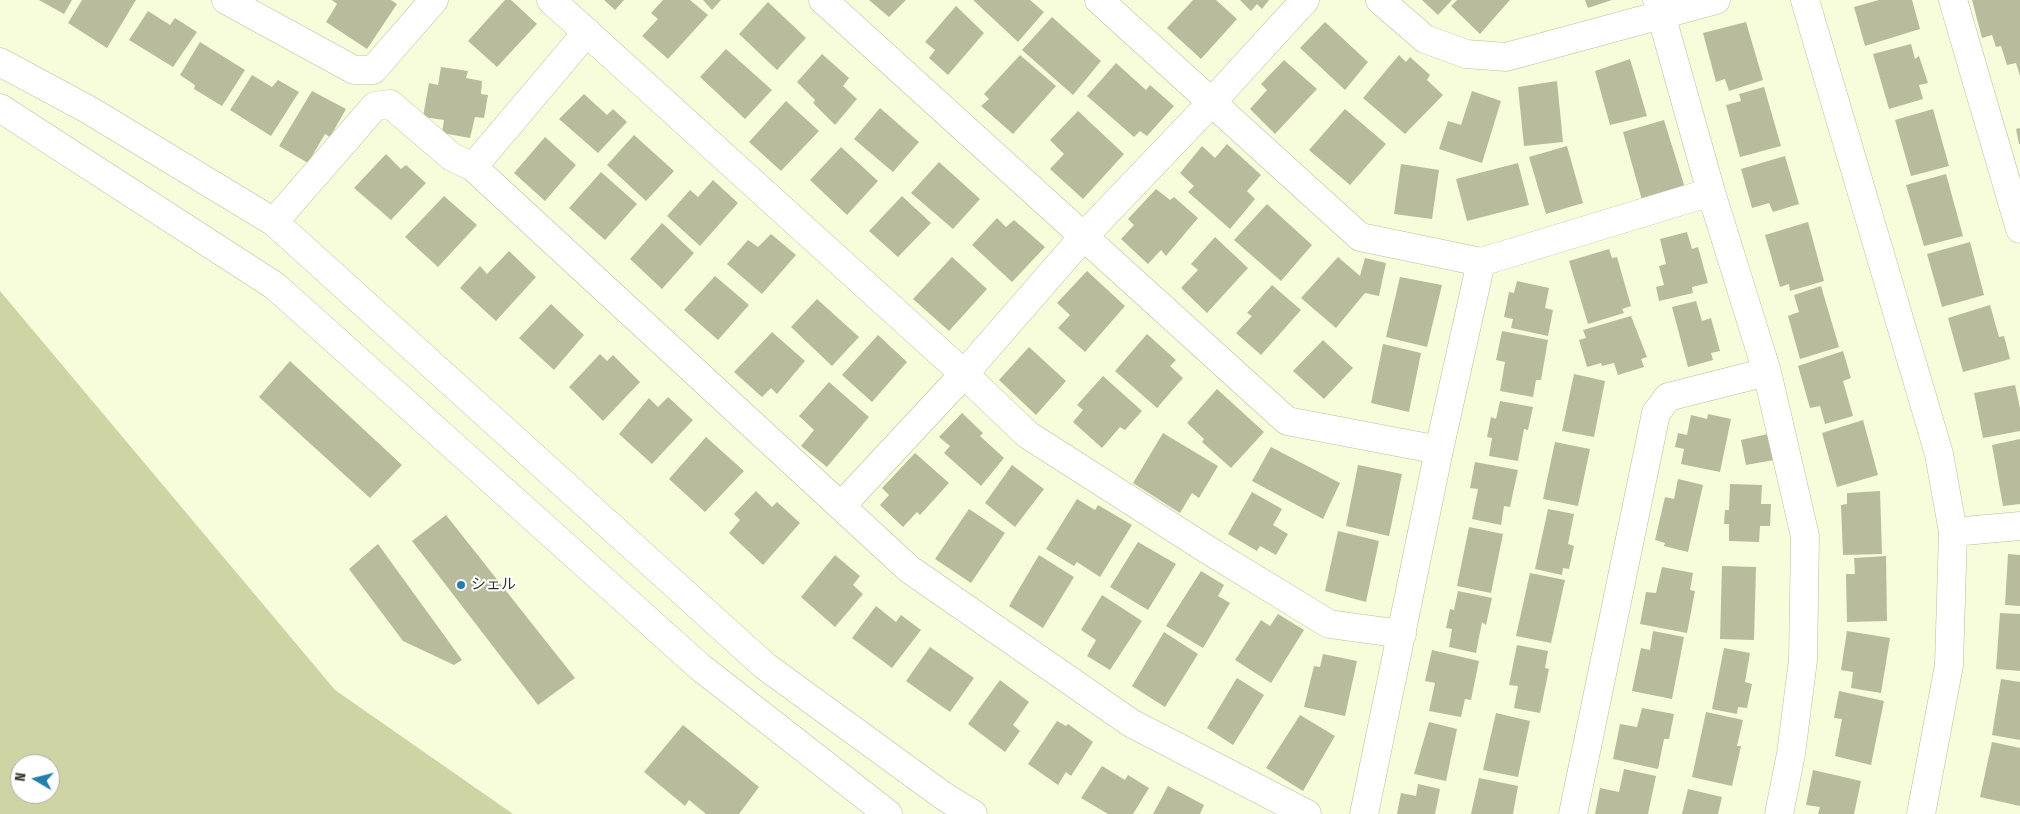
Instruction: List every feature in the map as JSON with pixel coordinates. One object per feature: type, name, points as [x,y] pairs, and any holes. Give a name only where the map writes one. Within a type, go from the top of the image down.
[{"type":"street","points":[[226,0],[354,70],[373,70],[434,0]]},
{"type":"street","points":[[551,0],[964,374],[1028,435],[1208,550],[1329,624],[1402,634]]},
{"type":"street","points":[[823,0],[1287,421],[1439,450]]},
{"type":"street","points":[[1099,0],[1211,104],[1360,237],[1481,262],[1710,192]]},
{"type":"street","points":[[842,505],[964,374],[1084,236],[1211,104],[1305,0]]},
{"type":"street","points":[[1380,0],[1425,39],[1466,54],[1506,57],[1659,7],[1716,0]]},
{"type":"street","points":[[1805,0],[1939,454],[1953,532],[1949,665],[1921,814]]},
{"type":"street","points":[[1952,0],[2020,229]]},
{"type":"street","points":[[1659,7],[1710,192],[1767,372],[1805,536],[1803,660],[1791,754],[1779,814]]},
{"type":"street","points":[[473,166],[586,32]]},
{"type":"street","points":[[0,62],[89,110],[274,222],[765,666],[944,797],[973,814]]},
{"type":"street","points":[[274,222],[376,106],[390,104],[452,157],[473,166],[842,505],[909,569],[1130,723],[1307,814]]},
{"type":"street","points":[[0,108],[274,286],[700,667],[888,814]]},
{"type":"street","points":[[1364,814],[1439,450],[1481,262]]},
{"type":"street","points":[[1573,814],[1656,414],[1668,397],[1767,372]]},
{"type":"street","points":[[1953,532],[2020,526]]},
{"type":"green space","points":[[0,291],[335,690],[513,814],[0,814]]},
{"type":"building","points":[[39,0],[72,0],[64,14]]},
{"type":"building","points":[[82,0],[136,0],[107,48],[68,23]]},
{"type":"building","points":[[332,0],[391,0],[397,4],[367,49],[326,22],[337,4]]},
{"type":"building","points":[[505,0],[511,0],[537,24],[497,67],[468,41]]},
{"type":"building","points":[[604,0],[624,0],[615,10]]},
{"type":"building","points":[[663,0],[690,0],[708,15],[668,59],[642,36],[658,19],[651,13]]},
{"type":"building","points":[[703,0],[721,0],[712,10]]},
{"type":"building","points":[[869,0],[906,0],[889,17]]},
{"type":"building","points":[[973,0],[1030,0],[1044,12],[1018,42]]},
{"type":"building","points":[[1193,0],[1216,0],[1237,19],[1201,59],[1167,28]]},
{"type":"building","points":[[1240,0],[1269,0],[1262,9],[1257,4],[1251,11]]},
{"type":"building","points":[[1422,0],[1452,0],[1438,15]]},
{"type":"building","points":[[1457,0],[1510,0],[1480,34],[1451,6]]},
{"type":"building","points":[[1585,0],[1612,0],[1588,8]]},
{"type":"building","points":[[1879,0],[1912,0],[1920,29],[1865,46],[1854,7]]},
{"type":"building","points":[[1972,0],[2020,0],[2020,76],[2016,63],[2007,65],[2001,46],[1996,47],[1992,35],[1982,38]]},
{"type":"building","points":[[768,2],[806,38],[777,70],[739,34]]},
{"type":"building","points":[[956,6],[984,33],[948,75],[929,58],[935,50],[925,42]]},
{"type":"building","points":[[148,11],[170,25],[175,18],[197,32],[173,67],[129,40]]},
{"type":"building","points":[[1052,17],[1101,61],[1073,95],[1022,50]]},
{"type":"building","points":[[1325,22],[1368,62],[1345,90],[1300,48]]},
{"type":"building","points":[[1746,22],[1763,80],[1729,91],[1725,79],[1716,82],[1703,33]]},
{"type":"building","points":[[200,42],[245,70],[222,106],[194,89],[195,85],[180,75]]},
{"type":"building","points":[[1911,44],[1915,59],[1919,56],[1928,83],[1919,85],[1923,99],[1889,109],[1873,54]]},
{"type":"building","points":[[726,49],[772,90],[745,119],[700,77]]},
{"type":"building","points":[[822,54],[849,78],[843,86],[857,99],[835,125],[813,103],[815,100],[797,82]]},
{"type":"building","points":[[1020,55],[1056,86],[1013,134],[981,106],[989,99],[984,94]]},
{"type":"building","points":[[1399,55],[1406,62],[1410,57],[1430,75],[1427,80],[1443,95],[1405,134],[1363,98]]},
{"type":"building","points":[[1630,59],[1647,116],[1610,125],[1595,71]]},
{"type":"building","points":[[1284,60],[1317,89],[1275,134],[1250,109],[1267,90],[1261,84]]},
{"type":"building","points":[[1116,63],[1146,90],[1150,85],[1174,106],[1147,136],[1140,131],[1134,137],[1087,96]]},
{"type":"building","points":[[441,67],[468,71],[466,78],[482,81],[481,94],[488,95],[484,118],[475,117],[470,138],[442,133],[444,120],[423,117],[429,83],[438,85]]},
{"type":"building","points":[[252,75],[272,87],[278,80],[299,92],[271,136],[230,110]]},
{"type":"building","points":[[1557,81],[1563,142],[1524,146],[1518,87]]},
{"type":"building","points":[[1764,87],[1781,146],[1740,157],[1726,105],[1741,101],[1739,94]]},
{"type":"building","points":[[312,91],[346,109],[330,137],[325,134],[308,163],[279,146]]},
{"type":"building","points":[[1472,91],[1501,101],[1482,163],[1439,149],[1448,121],[1461,125]]},
{"type":"building","points":[[584,94],[607,115],[613,109],[627,122],[598,153],[559,119]]},
{"type":"building","points":[[786,101],[819,131],[781,171],[749,142]]},
{"type":"building","points":[[880,108],[919,142],[893,172],[854,139]]},
{"type":"building","points":[[1345,109],[1386,144],[1350,185],[1309,150]]},
{"type":"building","points":[[1933,109],[1949,166],[1911,176],[1895,120]]},
{"type":"building","points":[[1078,111],[1124,154],[1083,199],[1050,169],[1064,154],[1050,140]]},
{"type":"building","points":[[1664,120],[1685,188],[1642,200],[1623,132]]},
{"type":"building","points":[[2020,128],[2020,144],[2019,144],[2016,129]]},
{"type":"building","points":[[634,135],[674,171],[646,201],[607,165]]},
{"type":"building","points":[[545,137],[576,165],[545,201],[514,173]]},
{"type":"building","points":[[1227,144],[1261,175],[1247,191],[1255,199],[1230,229],[1188,192],[1194,186],[1180,173],[1202,146],[1215,158]]},
{"type":"building","points":[[1567,146],[1583,203],[1546,214],[1529,157]]},
{"type":"building","points":[[841,147],[878,181],[847,215],[810,180]]},
{"type":"building","points":[[386,154],[401,169],[406,165],[426,183],[391,220],[354,188]]},
{"type":"building","points":[[1785,156],[1799,204],[1773,212],[1769,203],[1752,208],[1741,169]]},
{"type":"building","points":[[939,162],[980,199],[953,229],[911,193]]},
{"type":"building","points":[[1518,163],[1529,205],[1467,221],[1456,179]]},
{"type":"building","points":[[1401,164],[1439,170],[1432,219],[1394,214]]},
{"type":"building","points":[[601,172],[637,204],[605,240],[569,208]]},
{"type":"building","points":[[1946,174],[1963,236],[1924,246],[1906,185]]},
{"type":"building","points":[[713,180],[738,203],[700,246],[667,216],[690,190],[698,197]]},
{"type":"building","points":[[1156,189],[1170,200],[1174,197],[1198,218],[1166,256],[1161,250],[1148,264],[1121,239],[1134,225],[1128,219]]},
{"type":"building","points":[[444,196],[477,225],[438,267],[405,237]]},
{"type":"building","points":[[902,196],[931,223],[898,257],[869,231]]},
{"type":"building","points":[[1267,204],[1312,245],[1281,281],[1234,240]]},
{"type":"building","points":[[997,218],[1006,227],[1014,220],[1045,247],[1012,282],[972,245]]},
{"type":"building","points":[[1808,222],[1824,281],[1790,291],[1789,284],[1780,287],[1765,235]]},
{"type":"building","points":[[662,223],[694,253],[662,289],[630,259]]},
{"type":"building","points":[[1687,232],[1692,249],[1698,247],[1708,283],[1692,287],[1693,293],[1659,301],[1656,287],[1664,285],[1659,266],[1666,264],[1660,239]]},
{"type":"building","points":[[771,234],[796,255],[762,294],[727,264],[748,240],[758,247]]},
{"type":"building","points":[[1215,237],[1248,268],[1207,313],[1181,288],[1198,270],[1191,264]]},
{"type":"building","points":[[1970,242],[1984,295],[1942,307],[1927,254]]},
{"type":"building","points":[[1609,249],[1612,258],[1617,257],[1631,306],[1622,309],[1624,313],[1588,324],[1569,261]]},
{"type":"building","points":[[509,251],[536,277],[496,321],[460,288],[480,266],[487,274]]},
{"type":"building","points":[[952,257],[987,289],[949,331],[913,299]]},
{"type":"building","points":[[1338,257],[1360,276],[1365,258],[1386,263],[1379,296],[1365,293],[1336,328],[1301,298]]},
{"type":"building","points":[[1087,271],[1125,306],[1085,352],[1058,328],[1070,315],[1057,303]]},
{"type":"building","points":[[715,276],[749,305],[718,340],[684,310]]},
{"type":"building","points":[[1400,277],[1442,285],[1427,347],[1386,337]]},
{"type":"building","points":[[1517,281],[1549,288],[1545,308],[1553,310],[1548,336],[1511,328],[1513,319],[1504,317],[1509,292],[1514,293]]},
{"type":"building","points":[[1272,285],[1301,310],[1261,355],[1236,333],[1252,316],[1247,313]]},
{"type":"building","points":[[1821,286],[1839,347],[1800,359],[1788,316],[1799,312],[1794,295]]},
{"type":"building","points":[[817,299],[859,337],[832,366],[791,327]]},
{"type":"building","points":[[1696,301],[1702,321],[1711,318],[1720,351],[1711,353],[1713,360],[1688,367],[1672,307]]},
{"type":"building","points":[[551,304],[584,335],[554,370],[519,338]]},
{"type":"building","points":[[1990,305],[1999,337],[2004,336],[2010,359],[1963,372],[1948,318]]},
{"type":"building","points":[[1631,316],[1647,357],[1641,359],[1644,367],[1618,375],[1614,363],[1602,366],[1601,363],[1587,367],[1579,340],[1586,338],[1583,330]]},
{"type":"building","points":[[1502,331],[1548,340],[1541,380],[1536,380],[1533,397],[1500,391],[1505,362],[1496,360]]},
{"type":"building","points":[[772,332],[805,361],[777,394],[771,388],[762,397],[734,372]]},
{"type":"building","points":[[1147,334],[1176,360],[1170,366],[1183,378],[1157,408],[1115,371]]},
{"type":"building","points":[[878,335],[907,362],[872,402],[842,375]]},
{"type":"building","points":[[1323,340],[1353,368],[1324,399],[1293,371]]},
{"type":"building","points":[[1383,344],[1421,353],[1409,412],[1371,403]]},
{"type":"building","points":[[1029,347],[1066,381],[1036,415],[999,380]]},
{"type":"building","points":[[1843,351],[1851,378],[1843,381],[1853,416],[1825,424],[1820,406],[1810,408],[1798,366]]},
{"type":"building","points":[[600,354],[607,361],[613,355],[640,382],[603,421],[569,387]]},
{"type":"building","points":[[290,361],[402,465],[370,498],[259,397]]},
{"type":"building","points":[[1574,374],[1605,381],[1594,437],[1562,431]]},
{"type":"building","points":[[1103,376],[1142,411],[1125,430],[1120,427],[1102,448],[1073,422],[1083,410],[1077,405]]},
{"type":"building","points":[[829,382],[869,417],[827,467],[801,446],[814,430],[799,416]]},
{"type":"building","points":[[2015,385],[2020,408],[2020,431],[1983,438],[1974,393]]},
{"type":"building","points":[[1217,389],[1264,432],[1231,468],[1202,442],[1204,439],[1187,423]]},
{"type":"building","points":[[668,397],[693,420],[652,464],[619,434],[649,398],[658,407]]},
{"type":"building","points":[[1500,401],[1533,407],[1528,430],[1524,429],[1518,461],[1489,456],[1492,438],[1487,437],[1491,417],[1496,419]]},
{"type":"building","points":[[962,413],[983,433],[980,436],[1004,458],[981,486],[944,453],[950,446],[939,437]]},
{"type":"building","points":[[1708,414],[1731,419],[1720,472],[1681,464],[1684,449],[1675,447],[1678,433],[1687,435],[1691,415],[1707,419]]},
{"type":"building","points":[[1863,420],[1878,475],[1837,487],[1822,433]]},
{"type":"building","points":[[1163,433],[1218,466],[1199,498],[1192,493],[1180,513],[1133,483]]},
{"type":"building","points":[[1768,434],[1774,460],[1746,465],[1741,440]]},
{"type":"building","points":[[706,437],[744,471],[705,512],[669,479]]},
{"type":"building","points":[[2020,439],[2020,504],[2003,506],[1992,445]]},
{"type":"building","points":[[1555,442],[1590,449],[1578,506],[1543,499]]},
{"type":"building","points":[[1271,447],[1340,483],[1323,519],[1252,481]]},
{"type":"building","points":[[915,453],[949,483],[920,515],[917,512],[903,527],[880,505],[889,495],[882,488]]},
{"type":"building","points":[[1475,462],[1518,470],[1510,507],[1504,506],[1501,525],[1472,519],[1478,489],[1470,488]]},
{"type":"building","points":[[1012,465],[1044,489],[1015,527],[985,503]]},
{"type":"building","points":[[1358,465],[1402,474],[1389,536],[1346,526]]},
{"type":"building","points":[[1678,479],[1703,485],[1688,552],[1664,546],[1665,543],[1655,540],[1665,497],[1674,499]]},
{"type":"building","points":[[1730,484],[1762,485],[1761,504],[1771,504],[1770,526],[1760,526],[1759,542],[1729,541],[1729,524],[1724,524],[1725,510],[1729,510]]},
{"type":"building","points":[[756,491],[772,507],[777,502],[800,523],[763,565],[729,533],[740,520],[734,514]]},
{"type":"building","points":[[1880,491],[1882,554],[1843,555],[1841,505],[1847,504],[1847,493]]},
{"type":"building","points":[[1252,492],[1282,509],[1273,525],[1288,534],[1276,555],[1260,546],[1257,551],[1228,534]]},
{"type":"building","points":[[1077,499],[1095,510],[1098,505],[1132,525],[1100,577],[1077,562],[1074,566],[1046,549]]},
{"type":"building","points":[[969,509],[1005,533],[971,583],[935,559]]},
{"type":"building","points":[[1548,509],[1574,514],[1568,544],[1574,546],[1569,569],[1563,568],[1562,575],[1535,569]]},
{"type":"building","points":[[446,515],[575,678],[538,705],[412,541]]},
{"type":"building","points":[[1469,527],[1503,534],[1491,593],[1457,586]]},
{"type":"building","points":[[1338,531],[1379,541],[1366,602],[1325,591]]},
{"type":"building","points":[[1138,542],[1176,564],[1148,610],[1110,587]]},
{"type":"building","points":[[378,544],[462,660],[454,665],[403,641],[349,569]]},
{"type":"building","points":[[2008,554],[2020,555],[2020,606],[2005,605]]},
{"type":"building","points":[[835,555],[860,576],[853,585],[863,594],[835,627],[801,597]]},
{"type":"building","points":[[1039,555],[1074,577],[1043,628],[1009,606]]},
{"type":"building","points":[[1886,556],[1887,621],[1847,622],[1846,574],[1855,574],[1854,558]]},
{"type":"building","points":[[1722,566],[1756,567],[1754,640],[1720,639]]},
{"type":"building","points":[[1662,567],[1693,573],[1690,590],[1695,591],[1687,633],[1640,624],[1646,592],[1656,593]]},
{"type":"building","points":[[1201,571],[1224,585],[1218,596],[1230,603],[1203,648],[1166,626]]},
{"type":"building","points":[[1530,573],[1565,580],[1551,643],[1516,636]]},
{"type":"building","points":[[1458,591],[1492,598],[1486,625],[1482,622],[1476,653],[1449,647],[1452,629],[1446,628],[1450,609],[1454,610]]},
{"type":"building","points":[[1102,595],[1142,621],[1110,670],[1087,656],[1096,640],[1081,630]]},
{"type":"building","points":[[876,606],[896,622],[901,615],[921,630],[892,668],[852,638]]},
{"type":"building","points":[[2000,613],[2020,614],[2020,671],[1996,669]]},
{"type":"building","points":[[1278,614],[1304,630],[1271,683],[1235,660],[1261,620],[1270,626]]},
{"type":"building","points":[[1653,631],[1684,637],[1672,699],[1632,691],[1641,648],[1650,650]]},
{"type":"building","points":[[1847,631],[1890,638],[1881,693],[1851,688],[1853,672],[1841,670]]},
{"type":"building","points":[[1164,632],[1198,654],[1165,707],[1132,686]]},
{"type":"building","points":[[1517,645],[1548,651],[1545,668],[1549,669],[1540,713],[1514,708],[1518,686],[1509,685]]},
{"type":"building","points":[[930,647],[974,678],[950,712],[906,681]]},
{"type":"building","points":[[1724,648],[1750,653],[1745,682],[1752,684],[1747,708],[1738,707],[1737,714],[1712,709]]},
{"type":"building","points":[[1432,650],[1479,661],[1471,700],[1465,699],[1461,717],[1429,711],[1435,683],[1425,681]]},
{"type":"building","points":[[1323,654],[1357,661],[1345,716],[1304,707],[1314,666],[1320,667]]},
{"type":"building","points":[[1237,678],[1264,695],[1233,745],[1207,728]]},
{"type":"building","points":[[2001,679],[2020,682],[2020,740],[1992,735]]},
{"type":"building","points":[[1000,680],[1029,702],[1013,725],[1020,731],[1005,752],[968,724]]},
{"type":"building","points":[[1839,691],[1884,701],[1871,765],[1835,756],[1842,719],[1834,718]]},
{"type":"building","points":[[1642,708],[1674,714],[1669,739],[1664,739],[1658,769],[1613,759],[1620,724],[1637,727]]},
{"type":"building","points":[[1706,712],[1743,720],[1737,746],[1741,746],[1732,786],[1692,777]]},
{"type":"building","points":[[1496,713],[1530,721],[1518,777],[1483,770]]},
{"type":"building","points":[[1300,715],[1335,736],[1303,791],[1266,768]]},
{"type":"building","points":[[1057,721],[1066,726],[1068,724],[1093,742],[1071,776],[1066,772],[1058,785],[1028,764]]},
{"type":"building","points":[[1429,722],[1457,729],[1446,781],[1414,774]]},
{"type":"building","points":[[683,725],[759,787],[739,814],[706,814],[689,800],[685,806],[644,772]]},
{"type":"building","points":[[1992,742],[2020,748],[2020,806],[1980,797]]},
{"type":"building","points":[[1102,766],[1125,780],[1128,775],[1149,788],[1133,814],[1108,814],[1081,798]]},
{"type":"building","points":[[1624,769],[1656,776],[1648,814],[1595,814],[1600,788],[1619,792]]},
{"type":"building","points":[[1813,770],[1861,781],[1854,814],[1818,814],[1820,807],[1806,805]]},
{"type":"building","points":[[1479,778],[1518,786],[1513,814],[1471,814]]},
{"type":"building","points":[[1418,784],[1440,789],[1435,814],[1397,814],[1401,793],[1416,796]]},
{"type":"building","points":[[1168,786],[1204,805],[1200,814],[1153,814]]},
{"type":"building","points":[[1688,789],[1722,797],[1718,814],[1682,814]]},
{"type":"place","name":"シェル","points":[[461,585]]}]
